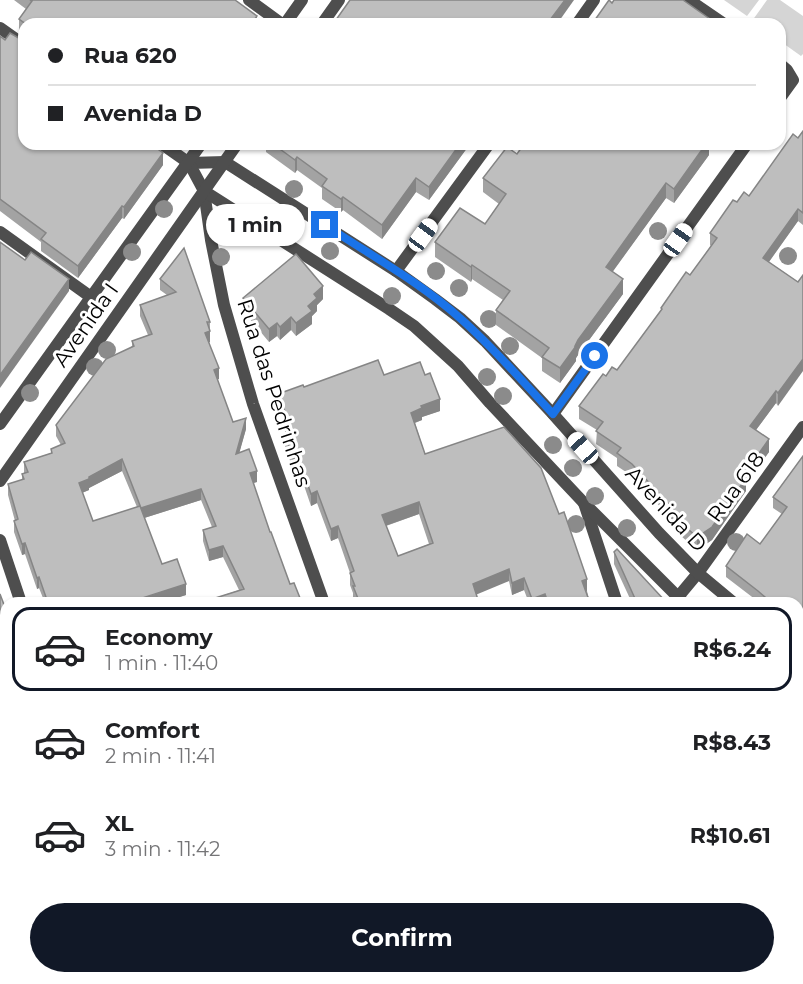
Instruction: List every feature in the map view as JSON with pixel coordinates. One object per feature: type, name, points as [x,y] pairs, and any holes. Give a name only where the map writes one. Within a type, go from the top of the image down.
[{"type":"street","points":[[249,0],[275,18]]},
{"type":"street","points":[[288,18],[302,0]]},
{"type":"street","points":[[326,18],[339,0]]},
{"type":"street","points":[[581,18],[594,0]]},
{"type":"street","points":[[689,0],[715,18]]},
{"type":"street","points":[[0,28],[18,41]]},
{"type":"street","points":[[786,69],[793,80],[786,90]]},
{"type":"street","points":[[171,150],[189,163],[204,191],[414,326],[458,366],[490,404],[584,503],[678,597]]},
{"type":"street","name":"Avenida I","points":[[0,424],[197,150]]},
{"type":"street","name":"Avenida I","points":[[0,481],[233,150]]},
{"type":"street","points":[[396,272],[485,150]]},
{"type":"street","points":[[553,414],[743,150]]},
{"type":"street","points":[[189,163],[225,162]]},
{"type":"street","name":"Avenida D","points":[[225,162],[396,272],[460,318],[485,341],[553,414],[659,533],[698,573],[727,597]]},
{"type":"street","name":"Rua das Pedrinhas","points":[[204,191],[224,304],[240,360],[253,404],[322,597]]},
{"type":"street","points":[[0,232],[91,297]]},
{"type":"street","name":"Rua 618","points":[[683,597],[803,427]]},
{"type":"street","points":[[584,503],[615,597]]},
{"type":"street","points":[[0,540],[19,597]]},
{"type":"shaded area","points":[[724,0],[759,0],[747,16]]},
{"type":"shaded area","points":[[767,0],[780,0],[803,16],[803,54],[801,56],[786,45],[786,18],[754,18]]},
{"type":"building","points":[[30,0],[235,0],[257,16],[256,18],[20,18],[32,1]]},
{"type":"building","points":[[350,0],[565,0],[552,18],[337,18]]},
{"type":"building","points":[[609,0],[612,3],[614,0],[683,0],[708,18],[596,18]]},
{"type":"building","points":[[10,33],[18,38],[18,150],[159,150],[163,153],[78,266],[41,239],[46,233],[0,199],[0,36],[5,40]]},
{"type":"building","points":[[803,131],[803,213],[798,209],[763,258],[798,282],[803,275],[803,359],[750,426],[769,439],[743,476],[746,478],[712,527],[697,537],[673,516],[676,512],[632,464],[617,453],[621,448],[596,431],[603,422],[579,406],[603,374],[606,376],[612,367],[617,370],[686,272],[690,275],[717,238],[710,233],[733,200],[737,202],[744,192],[749,196],[782,150],[786,150],[786,144],[793,134],[798,138]]},
{"type":"building","points":[[281,150],[456,150],[429,187],[416,178],[382,225],[343,197],[341,199],[322,186],[327,179],[297,157],[295,160]]},
{"type":"building","points":[[505,150],[511,150],[517,154],[520,150],[702,150],[674,189],[666,183],[606,267],[623,279],[560,368],[542,357],[549,348],[496,310],[510,291],[435,242],[460,208],[485,224],[506,194],[483,178]]},
{"type":"building","points":[[0,242],[25,260],[31,252],[69,279],[0,375]]},
{"type":"building","points":[[184,248],[210,322],[207,322],[210,331],[205,333],[219,368],[214,370],[233,422],[246,418],[236,454],[249,449],[257,471],[250,473],[270,532],[290,584],[294,583],[300,597],[219,597],[244,589],[223,546],[209,550],[203,530],[216,526],[201,489],[141,508],[122,459],[79,483],[93,521],[140,506],[162,564],[177,559],[186,584],[146,597],[46,597],[25,543],[22,544],[14,521],[18,519],[8,484],[24,479],[22,474],[28,472],[24,462],[52,453],[51,449],[65,443],[56,425],[106,359],[134,346],[132,341],[152,334],[140,305],[176,292],[160,279]]},
{"type":"building","points":[[296,254],[323,286],[314,294],[317,298],[308,306],[312,311],[296,323],[291,317],[280,327],[277,323],[269,329],[243,298]]},
{"type":"building","points":[[378,360],[384,375],[420,362],[425,375],[430,373],[440,399],[421,406],[422,408],[411,413],[425,454],[504,427],[541,468],[559,514],[564,512],[587,579],[582,581],[588,597],[546,597],[545,594],[531,597],[524,578],[512,583],[509,569],[473,584],[477,597],[357,597],[350,573],[354,571],[338,526],[331,529],[317,491],[311,494],[297,453],[292,455],[285,434],[289,432],[284,417],[287,416],[278,394],[303,385],[304,387]],"holes":[[[419,502],[433,543],[398,556],[382,515]]]},
{"type":"building","points":[[803,456],[803,597],[765,597],[726,566],[747,534],[760,544],[787,507],[773,497]]},
{"type":"building","points":[[617,549],[661,597],[634,597],[614,552]]},
{"type":"route","points":[[325,225],[435,298],[460,318],[485,341],[553,414],[595,356]]}]
